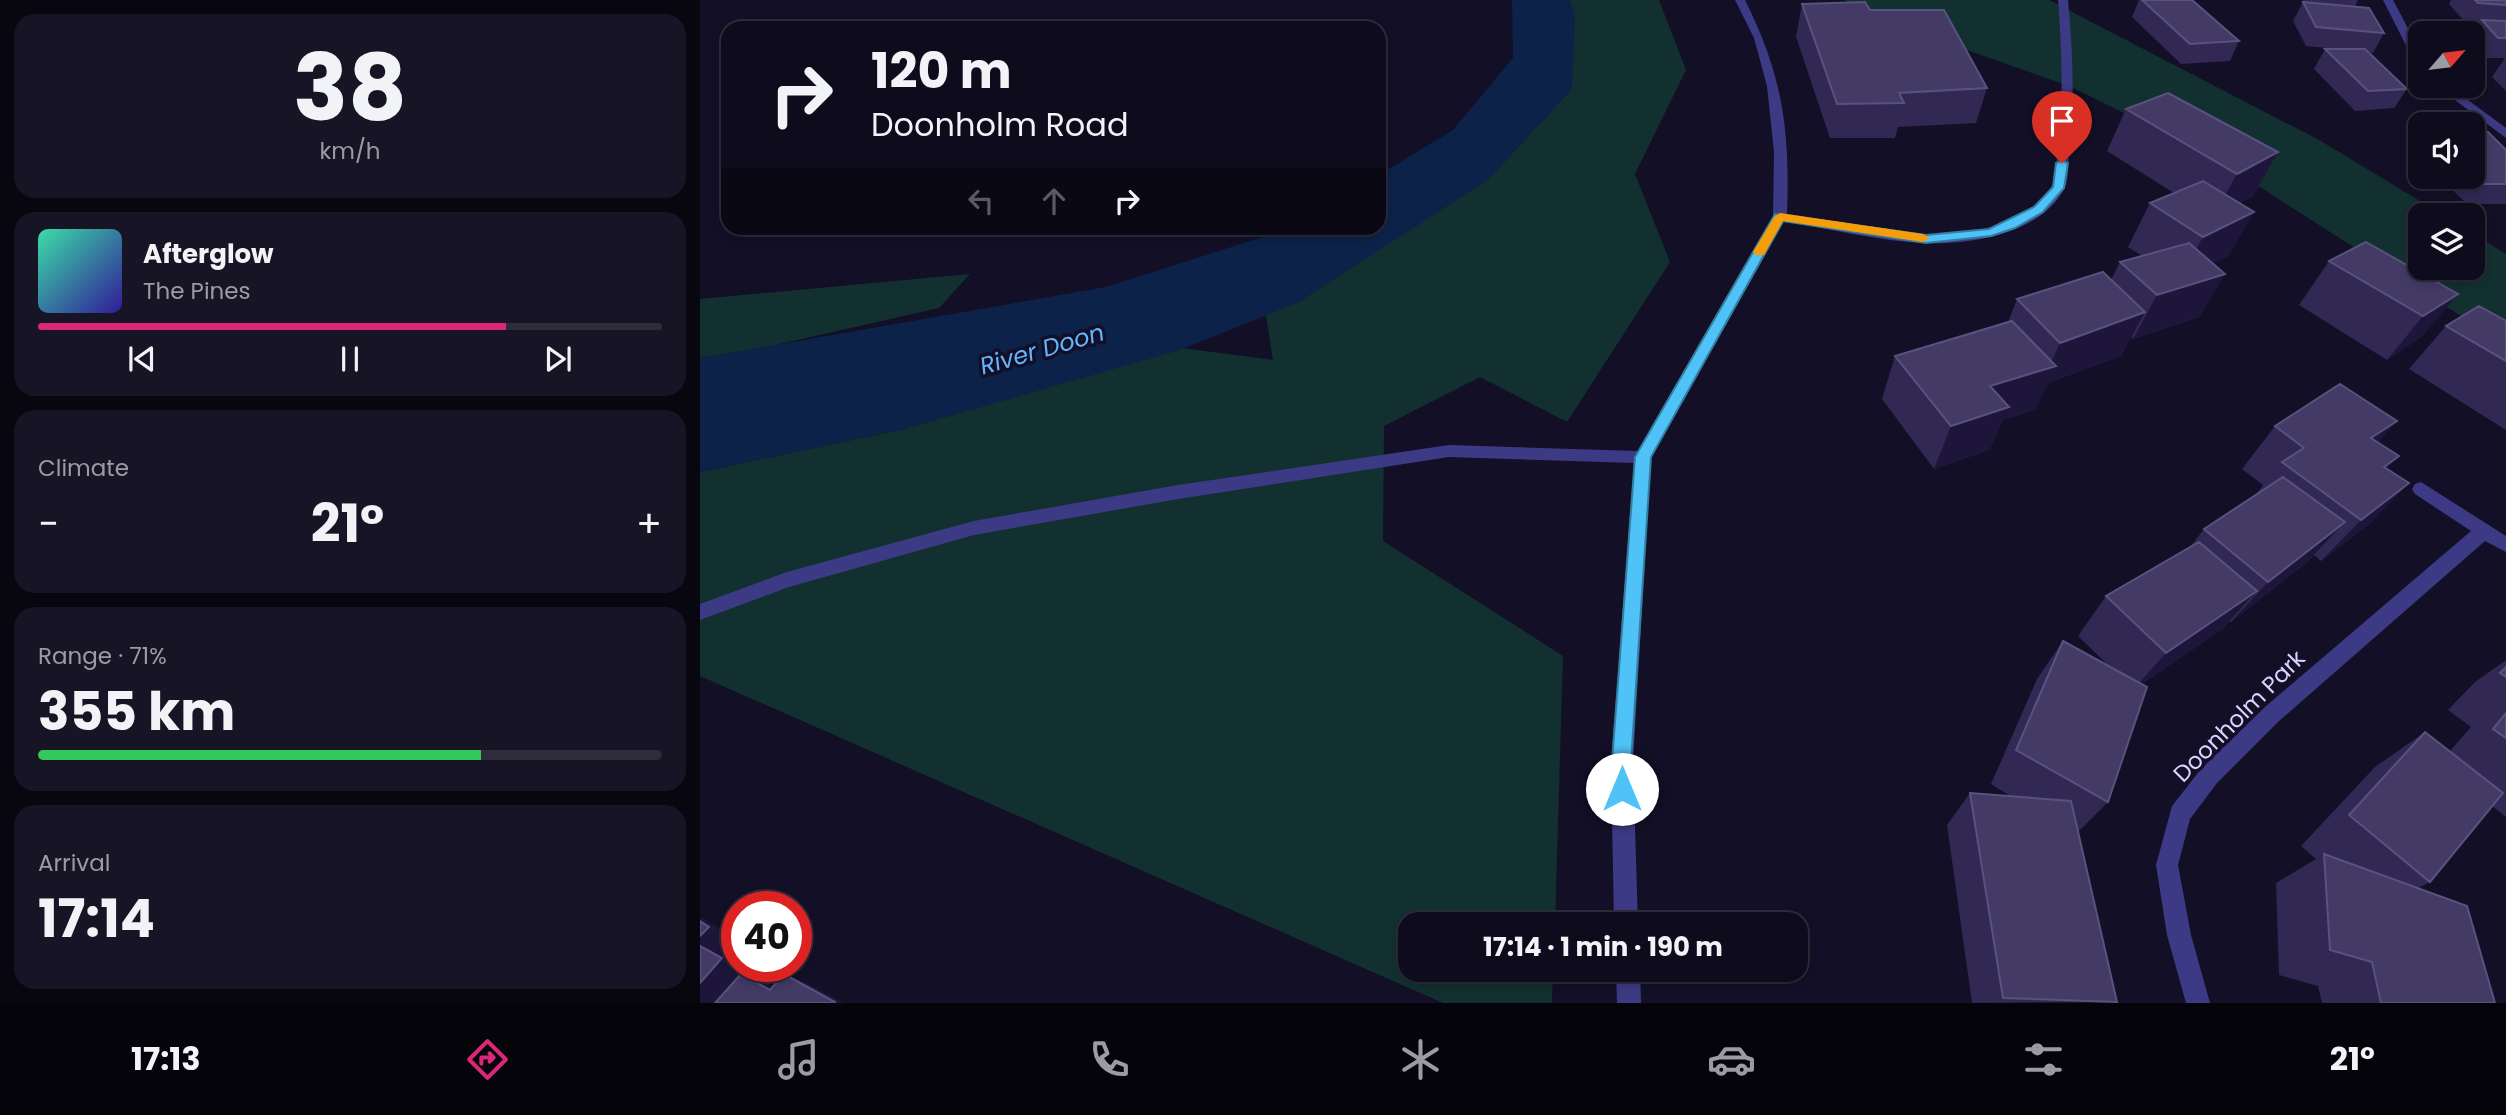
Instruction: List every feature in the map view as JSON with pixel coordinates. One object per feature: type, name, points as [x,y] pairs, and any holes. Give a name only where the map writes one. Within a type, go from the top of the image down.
[{"type":"street","points":[[1626,912],[1622,762],[1643,457],[1780,217],[1782,173],[1775,102],[1762,45],[1740,0]]},
{"type":"street","points":[[1780,217],[1937,239],[1991,233],[2010,226],[2039,209],[2059,188],[2066,139],[2070,83],[2063,0]]},
{"type":"street","points":[[2388,0],[2408,38]]},
{"type":"street","points":[[2458,98],[2506,134]]},
{"type":"street","points":[[700,612],[787,580],[974,528],[1178,492],[1449,452],[1643,457]]},
{"type":"street","points":[[2421,489],[2506,545]]},
{"type":"street","name":"Doonholm Park","points":[[2198,1003],[2179,935],[2167,865],[2180,814],[2209,776],[2272,714],[2484,531]]},
{"type":"street","points":[[1628,982],[1629,1003]]},
{"type":"green space","points":[[1548,0],[1659,0],[1686,70],[1635,174],[1670,262],[1567,422],[1480,377],[1384,426],[1383,541],[1563,656],[1555,912],[1398,912],[1398,982],[1553,982],[1552,1003],[1443,1003],[700,676],[700,472],[908,428],[1142,343],[1273,360],[1262,290],[1366,235],[1386,235],[1386,223],[1548,96]]},
{"type":"green space","points":[[1844,0],[2049,0],[2321,141],[2423,203],[2408,203],[2408,280],[2485,280],[2485,241],[2506,254],[2506,345],[2210,155],[2069,86],[1869,13]]},
{"type":"green space","points":[[970,274],[939,308],[740,353],[700,358],[700,299]]},
{"type":"water","name":"River Doon","points":[[1512,0],[1570,0],[1575,16],[1572,89],[1489,179],[1299,302],[1180,350],[908,428],[700,472],[700,358],[1106,287],[1269,235],[1386,235],[1386,171],[1453,130],[1513,58]]},
{"type":"building","points":[[2142,0],[2192,0],[2239,41],[2190,44]]},
{"type":"building","points":[[2475,0],[2506,0],[2506,5],[2478,3]]},
{"type":"building","points":[[1865,2],[1870,10],[1944,10],[1987,88],[1899,93],[1904,103],[1837,104],[1802,4]]},
{"type":"building","points":[[2303,2],[2369,8],[2384,33],[2316,27]]},
{"type":"building","points":[[2483,21],[2506,21],[2506,38],[2498,38]]},
{"type":"building","points":[[2325,49],[2365,49],[2407,89],[2368,91]]},
{"type":"building","points":[[2168,93],[2278,152],[2237,174],[2126,109]]},
{"type":"building","points":[[2485,132],[2506,150],[2506,184],[2485,184]]},
{"type":"building","points":[[2203,181],[2254,212],[2203,237],[2150,203]]},
{"type":"building","points":[[2366,242],[2408,266],[2408,280],[2433,280],[2458,294],[2423,316],[2329,261]]},
{"type":"building","points":[[2189,243],[2225,274],[2157,295],[2120,262]]},
{"type":"building","points":[[2103,272],[2145,312],[2060,343],[2017,299]]},
{"type":"building","points":[[2479,306],[2506,321],[2506,361],[2446,326]]},
{"type":"building","points":[[2012,321],[2056,366],[1990,386],[2009,407],[1951,426],[1895,356]]},
{"type":"building","points":[[2340,384],[2397,421],[2371,438],[2399,456],[2384,467],[2409,483],[2361,520],[2282,462],[2304,448],[2275,426]]},
{"type":"building","points":[[2283,477],[2345,522],[2268,582],[2204,529]]},
{"type":"building","points":[[2199,542],[2257,591],[2166,653],[2106,596]]},
{"type":"building","points":[[2063,641],[2147,687],[2108,802],[2016,750]]},
{"type":"building","points":[[2506,713],[2506,738],[2493,729]]},
{"type":"building","points":[[2425,732],[2503,793],[2430,882],[2349,815]]},
{"type":"building","points":[[1970,793],[2071,801],[2117,1002],[2003,998]]},
{"type":"building","points":[[2324,854],[2467,906],[2495,1003],[2381,1003],[2372,962],[2330,950]]},
{"type":"building","points":[[700,921],[709,927],[700,936]]},
{"type":"building","points":[[700,946],[721,959],[700,983]]},
{"type":"building","points":[[734,982],[756,982],[770,990],[777,982],[799,982],[835,1002],[834,1003],[715,1003]]},
{"type":"slow traffic","points":[[1760,252],[1780,217],[1923,238]]},
{"type":"route","points":[[1622,789],[1643,457],[1780,217],[1926,239],[1991,233],[2010,226],[2039,209],[2059,188],[2062,163]]}]
